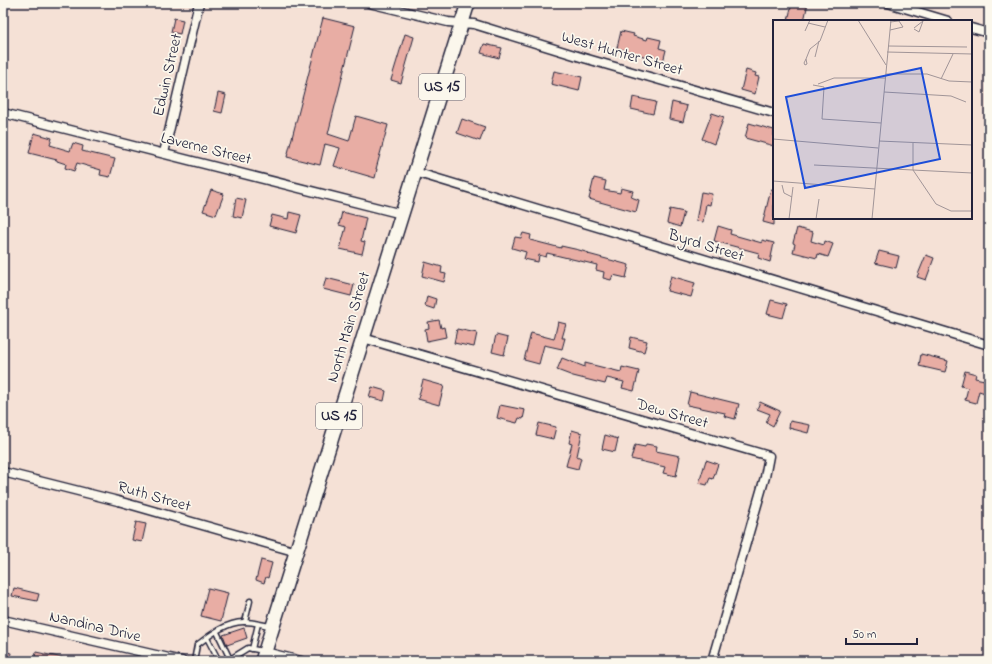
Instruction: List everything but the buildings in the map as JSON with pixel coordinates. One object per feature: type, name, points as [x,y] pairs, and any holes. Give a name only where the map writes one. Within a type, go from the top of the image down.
[{"type":"main road","name":"North Main Street","points":[[264,656],[468,3]]},
{"type":"street","name":"Edwin Street","points":[[164,153],[200,3]]},
{"type":"street","name":"West Hunter Street","points":[[369,3],[448,22],[474,24],[584,58],[773,113]]},
{"type":"street","points":[[888,3],[945,20]]},
{"type":"street","points":[[972,28],[989,33]]},
{"type":"street","name":"Laverne Street","points":[[3,113],[402,214]]},
{"type":"street","name":"Byrd Street","points":[[415,172],[989,345]]},
{"type":"street","name":"Dew Street","points":[[364,338],[769,456],[765,477],[712,661]]},
{"type":"street","name":"Ruth Street","points":[[3,472],[118,501],[296,552]]},
{"type":"street","name":"Nandina Drive","points":[[3,620],[156,658],[182,661]]},
{"type":"street","points":[[264,656],[301,661]]},
{"type":"lane","points":[[244,622],[250,601]]},
{"type":"lane","points":[[194,661],[198,645],[217,632],[233,624],[244,622],[273,627]]},
{"type":"lane","points":[[252,649],[258,624]]},
{"type":"lane","points":[[217,632],[228,660],[248,648],[264,656]]},
{"type":"lane","points":[[207,638],[219,661]]}]
